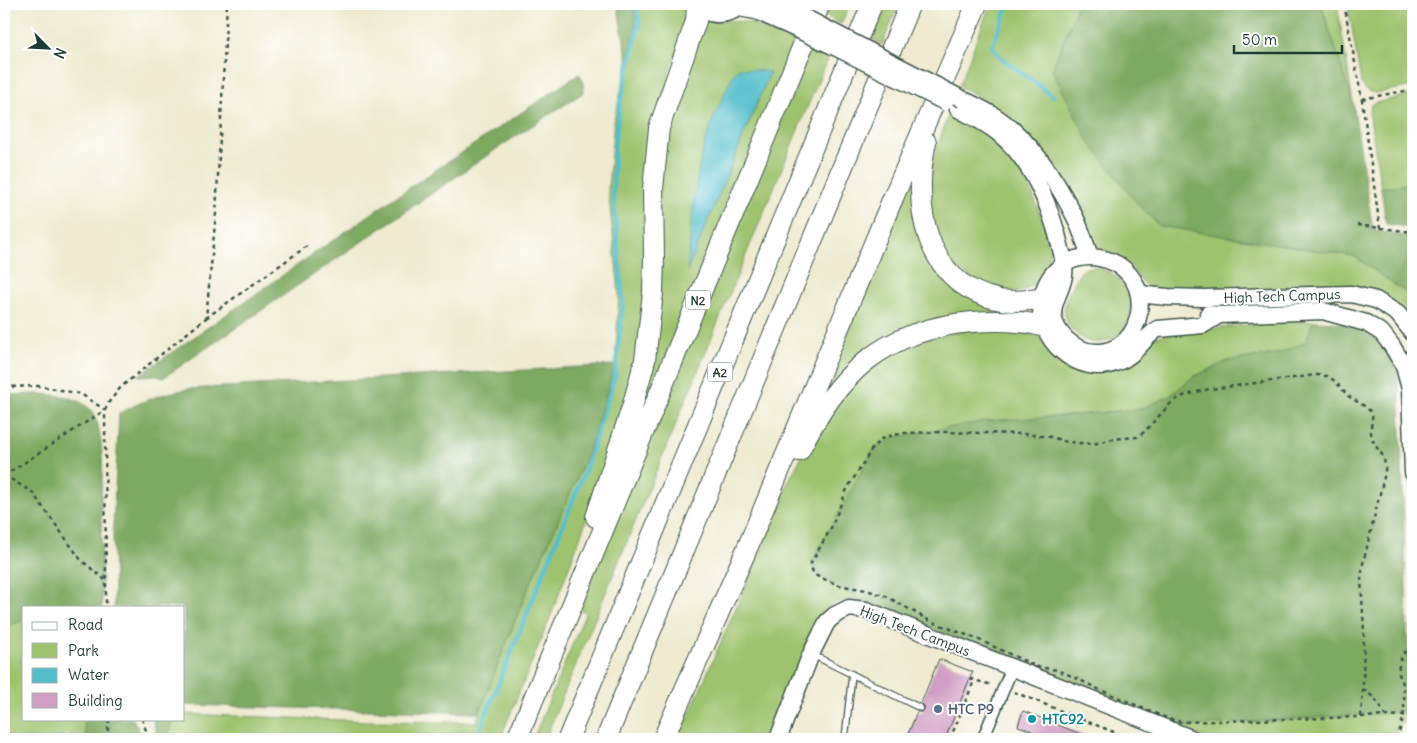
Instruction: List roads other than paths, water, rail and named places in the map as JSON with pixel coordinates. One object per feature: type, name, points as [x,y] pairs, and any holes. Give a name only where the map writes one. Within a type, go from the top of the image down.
[{"type":"highway","name":"N2","points":[[517,739],[820,4]]},
{"type":"highway","name":"A2","points":[[568,739],[872,4]]},
{"type":"highway","name":"A2","points":[[606,739],[910,4]]},
{"type":"highway","points":[[977,4],[930,127],[922,158],[920,185],[922,214],[933,249],[945,267],[961,283],[997,300],[1042,299]]},
{"type":"highway","points":[[663,739],[746,551],[879,232],[977,4]]},
{"type":"highway","name":"N2","points":[[576,597],[600,501],[628,423],[645,360],[653,293],[653,189],[659,128],[696,21],[696,5]]},
{"type":"highway","points":[[746,551],[757,541],[805,439],[827,402],[846,380],[875,354],[897,340],[956,323],[1006,321],[1051,328]]},
{"type":"street","points":[[780,4],[795,21]]},
{"type":"street","points":[[696,5],[708,13],[721,14],[733,11],[741,6],[795,21],[960,104],[993,115],[1026,144],[1061,190],[1072,211],[1090,256]]},
{"type":"street","points":[[960,104],[996,131],[1021,155],[1029,166],[1053,222],[1064,264],[1064,277],[1057,294],[1051,328]]},
{"type":"street","points":[[1090,256],[1106,258],[1122,268],[1132,280],[1138,292],[1140,306],[1137,322],[1133,330],[1114,349],[1096,353],[1076,346],[1051,328],[1042,318],[1044,288],[1050,278],[1064,264],[1090,256]]},
{"type":"street","name":"High Tech Campus","points":[[1138,292],[1146,295],[1204,298],[1352,294],[1376,300],[1398,314],[1413,333]]},
{"type":"street","name":"High Tech Campus","points":[[1137,322],[1152,318],[1204,314],[1219,316],[1323,311],[1366,323],[1382,334],[1404,366],[1410,389],[1413,473]]},
{"type":"street","name":"High Tech Campus","points":[[1051,328],[1052,341],[1061,352],[1073,360],[1094,366],[1107,366],[1129,357],[1158,329],[1203,325],[1219,316]]},
{"type":"street","name":"High Tech Campus","points":[[778,739],[811,654],[827,622],[835,615],[849,608],[858,608],[1193,739]]},
{"type":"street","points":[[982,739],[1012,668]]},
{"type":"lane","points":[[811,654],[920,708]]},
{"type":"lane","points":[[845,739],[852,674]]},
{"type":"water","points":[[739,68],[770,72],[687,271],[694,201],[704,148],[717,110],[733,75]]},
{"type":"waterway","points":[[476,739],[586,468],[615,376],[623,302],[613,193],[614,148],[620,103],[639,26],[637,4]]},
{"type":"waterway","points":[[1009,4],[992,46],[1000,57],[1053,96]]},
{"type":"place","name":"HTC P9","points":[[938,709]]},
{"type":"place","name":"HTC92","points":[[1032,719]]}]
